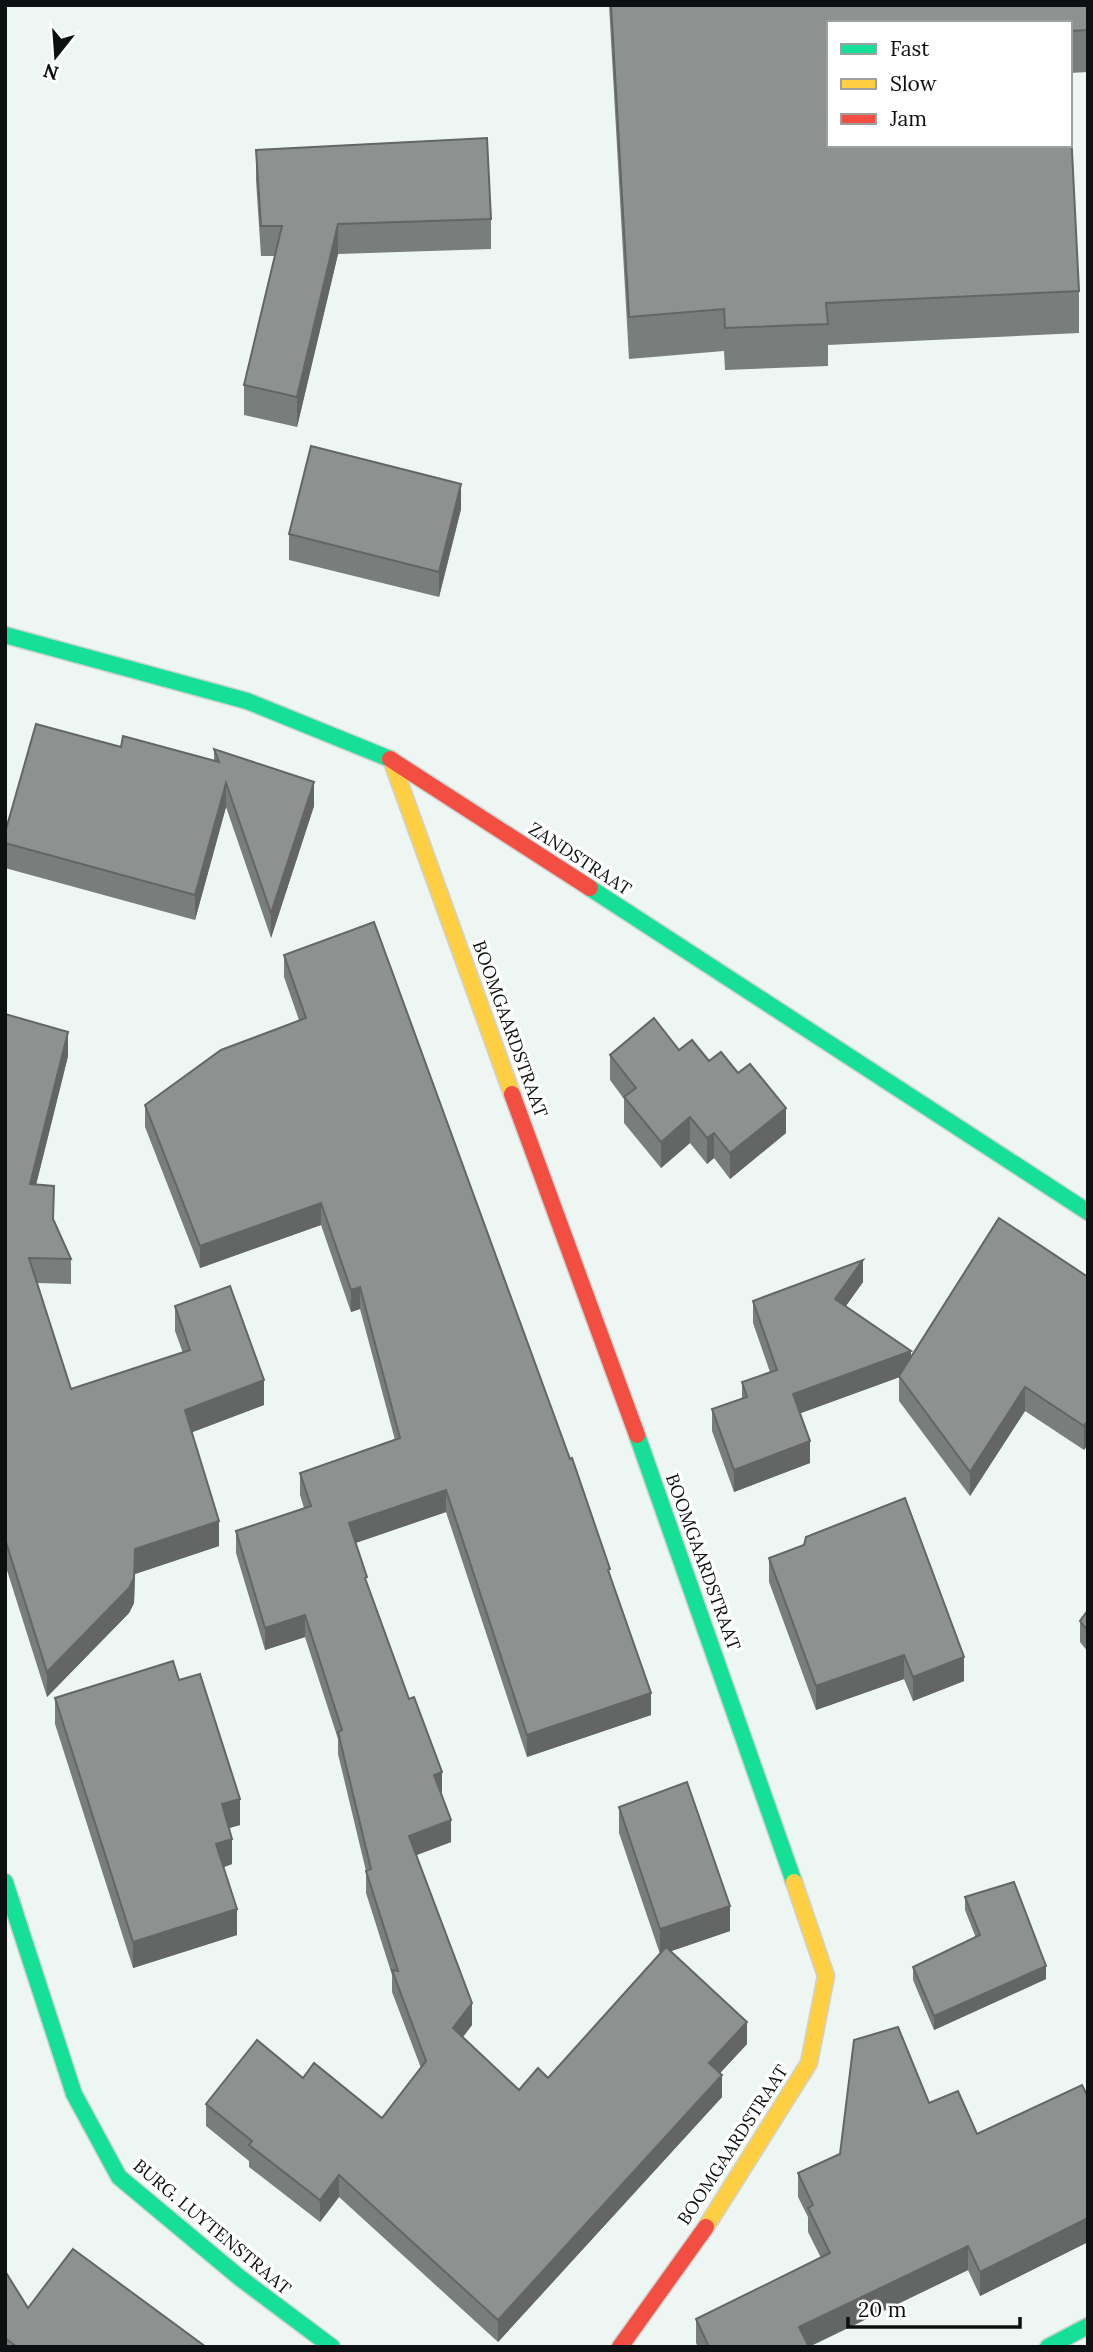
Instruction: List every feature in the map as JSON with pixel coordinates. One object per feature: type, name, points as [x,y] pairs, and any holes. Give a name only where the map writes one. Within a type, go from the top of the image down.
[{"type":"street","name":"ZANDSTRAAT","points":[[5,635],[247,701],[391,759],[1088,1212]]},
{"type":"street","name":"BOOMGAARDSTRAAT","points":[[391,759],[688,1577],[826,1976],[809,2063],[709,2222],[620,2347]]},
{"type":"street","name":"BURG. LUYTENSTRAAT","points":[[5,1882],[74,2094],[119,2177],[240,2278],[331,2347]]},
{"type":"street","points":[[1048,2347],[1088,2326]]},
{"type":"building","points":[[611,5],[1088,5],[1088,30],[1072,31],[1072,21],[827,21],[827,147],[1072,147],[1079,291],[826,303],[828,324],[725,328],[724,309],[629,317]]},
{"type":"building","points":[[487,138],[491,219],[338,224],[297,397],[244,385],[282,226],[261,226],[256,150]]},
{"type":"building","points":[[311,446],[461,484],[439,572],[289,534]]},
{"type":"building","points":[[36,724],[121,747],[123,736],[219,762],[214,749],[314,782],[271,913],[226,783],[195,895],[5,843],[5,833]]},
{"type":"building","points":[[374,922],[570,1459],[572,1458],[651,1693],[527,1735],[446,1490],[349,1523],[367,1577],[365,1578],[409,1699],[414,1697],[442,1772],[434,1775],[451,1820],[409,1836],[472,2003],[453,2028],[519,2090],[538,2068],[548,2078],[666,1947],[747,2022],[709,2063],[722,2075],[498,2320],[339,2175],[320,2200],[249,2145],[252,2141],[206,2104],[257,2040],[303,2078],[314,2063],[382,2118],[426,2061],[392,1970],[398,1971],[366,1871],[371,1869],[338,1732],[342,1730],[305,1615],[265,1628],[236,1531],[311,1506],[300,1473],[400,1438],[360,1287],[351,1290],[321,1203],[200,1246],[145,1105],[221,1050],[306,1018],[284,955]]},
{"type":"building","points":[[5,1014],[68,1032],[30,1184],[54,1186],[53,1219],[71,1259],[29,1258],[71,1389],[190,1350],[175,1306],[230,1286],[264,1380],[185,1410],[219,1521],[135,1549],[134,1578],[129,1588],[47,1672],[5,1539]]},
{"type":"building","points":[[654,1018],[679,1050],[692,1040],[709,1061],[721,1052],[738,1073],[750,1064],[786,1108],[730,1153],[714,1133],[707,1138],[690,1117],[661,1142],[624,1097],[636,1088],[610,1055]]},
{"type":"building","points":[[999,1218],[1088,1277],[1088,1420],[1084,1426],[1025,1387],[970,1472],[899,1376]]},
{"type":"building","points":[[863,1260],[835,1299],[911,1351],[793,1394],[810,1441],[734,1470],[712,1409],[747,1397],[742,1382],[777,1370],[753,1301]]},
{"type":"building","points":[[905,1498],[964,1657],[913,1677],[904,1655],[816,1686],[769,1558],[804,1545],[806,1537]]},
{"type":"building","points":[[1088,1610],[1088,1631],[1080,1621]]},
{"type":"building","points":[[173,1661],[179,1680],[200,1674],[240,1799],[222,1804],[232,1839],[216,1844],[237,1909],[133,1942],[55,1698]]},
{"type":"building","points":[[687,1782],[730,1906],[660,1929],[619,1807]]},
{"type":"building","points":[[1014,1882],[1046,1966],[934,2016],[913,1967],[980,1935],[965,1897]]},
{"type":"building","points":[[898,2027],[929,2103],[958,2091],[977,2134],[1082,2085],[1088,2097],[1088,2218],[980,2272],[968,2246],[799,2327],[809,2347],[709,2347],[696,2319],[830,2253],[808,2208],[813,2205],[798,2173],[840,2154],[854,2040]]},
{"type":"building","points":[[73,2249],[206,2347],[17,2347],[5,2338],[5,2271],[28,2308]]},
{"type":"traffic: fast","points":[[5,635],[247,701],[390,759]]},
{"type":"traffic: fast","points":[[590,888],[1088,1212]]},
{"type":"traffic: fast","points":[[637,1435],[794,1882]]},
{"type":"traffic: fast","points":[[5,1882],[74,2094],[119,2177],[240,2278],[332,2347]]},
{"type":"traffic: fast","points":[[1048,2347],[1088,2326]]},
{"type":"traffic: slow","points":[[391,759],[512,1094]]},
{"type":"traffic: slow","points":[[706,2227],[809,2063],[826,1976],[794,1882]]},
{"type":"traffic: jam","points":[[390,759],[590,888]]},
{"type":"traffic: jam","points":[[512,1094],[637,1435]]},
{"type":"traffic: jam","points":[[620,2347],[706,2227]]}]
